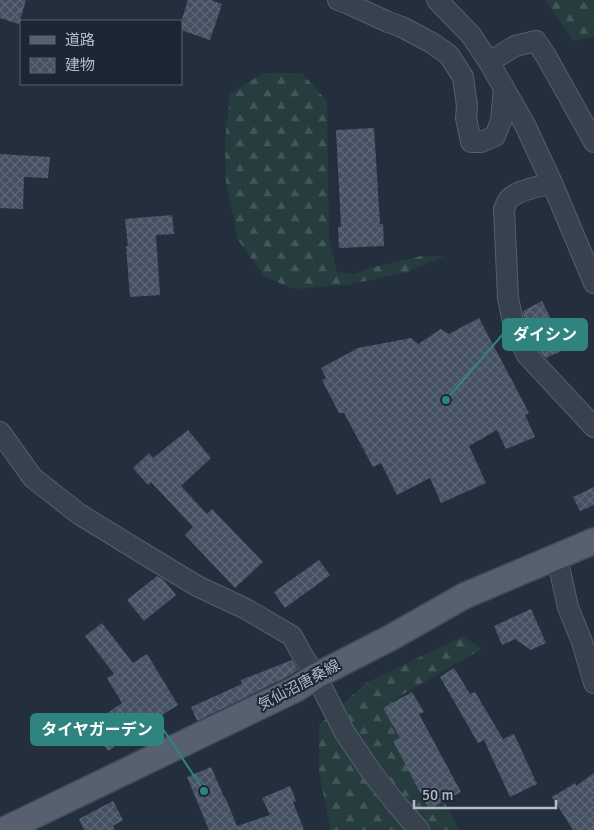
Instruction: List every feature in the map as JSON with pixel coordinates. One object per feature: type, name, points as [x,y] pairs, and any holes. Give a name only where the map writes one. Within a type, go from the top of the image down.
[{"type":"main road","name":"気仙沼唐桑線","points":[[4,830],[296,689],[316,676],[392,637],[464,596],[594,540]]},
{"type":"street","points":[[338,0],[408,30],[449,55],[463,77],[467,106],[466,118],[472,142],[481,142],[494,136],[501,121],[504,88]]},
{"type":"street","points":[[437,0],[470,35],[489,62],[525,125],[594,282]]},
{"type":"street","points":[[489,62],[514,46],[536,41],[594,142]]},
{"type":"street","points":[[552,183],[524,190],[512,196],[506,202],[504,209],[508,298],[514,328],[527,355],[594,427]]},
{"type":"street","points":[[0,432],[33,478],[79,514],[197,586],[246,609],[292,636],[356,749],[394,802],[419,830]]},
{"type":"street","points":[[555,558],[568,607],[582,642],[594,683]]},
{"type":"green space","points":[[545,0],[594,0],[594,37],[574,41]]},
{"type":"green space","points":[[263,73],[302,73],[327,101],[329,240],[337,272],[354,274],[370,268],[421,256],[444,256],[408,272],[347,285],[294,289],[265,277],[238,240],[226,184],[225,141],[230,94]]},
{"type":"green space","points":[[463,636],[482,649],[393,700],[459,830],[329,830],[319,771],[319,725],[366,683]]},
{"type":"building","points":[[0,0],[26,0],[19,24],[0,18]]},
{"type":"building","points":[[188,0],[211,0],[222,4],[210,40],[182,30],[182,20]]},
{"type":"building","points":[[374,128],[380,224],[383,224],[384,246],[339,248],[338,227],[341,226],[336,130]]},
{"type":"building","points":[[0,154],[50,157],[48,178],[24,177],[23,209],[0,208]]},
{"type":"building","points":[[172,215],[174,234],[156,235],[160,295],[130,297],[125,219]]},
{"type":"building","points":[[542,301],[566,349],[546,358],[541,353],[524,319],[523,311]]},
{"type":"building","points":[[479,318],[529,413],[525,415],[535,437],[506,449],[497,430],[469,446],[486,483],[441,503],[430,478],[397,495],[381,463],[373,467],[344,413],[339,413],[322,380],[326,378],[321,368],[358,348],[411,338],[418,344],[441,329],[449,334]]},
{"type":"building","points":[[188,430],[211,458],[181,486],[207,514],[212,509],[263,562],[235,588],[185,535],[193,527],[151,482],[148,485],[133,468],[149,453],[153,458]]},
{"type":"building","points":[[594,487],[594,505],[580,511],[573,497]]},
{"type":"building","points":[[319,560],[330,575],[285,608],[274,592]]},
{"type":"building","points":[[157,576],[164,580],[176,595],[144,621],[127,600]]},
{"type":"building","points":[[531,609],[546,643],[531,650],[515,639],[502,645],[494,626]]},
{"type":"building","points":[[102,623],[133,663],[147,654],[178,705],[108,751],[90,725],[122,703],[107,678],[114,674],[85,636]]},
{"type":"building","points":[[292,660],[298,670],[289,676],[197,721],[191,707],[242,684],[241,680]]},
{"type":"building","points":[[454,668],[470,694],[475,692],[503,739],[514,734],[537,784],[510,797],[484,740],[478,743],[440,677]]},
{"type":"building","points":[[412,692],[424,712],[419,714],[461,792],[429,809],[393,741],[400,738],[383,708]]},
{"type":"building","points":[[211,767],[237,826],[270,815],[262,798],[290,786],[296,801],[293,802],[304,830],[209,830],[187,777]]},
{"type":"building","points":[[594,773],[594,830],[573,830],[552,797],[575,783],[576,786]]},
{"type":"building","points":[[113,801],[123,820],[113,826],[115,830],[84,830],[79,819]]},
{"type":"place","name":"ダイシン","points":[[446,400]]},
{"type":"place","name":"タイヤガーデン","points":[[204,791]]}]
